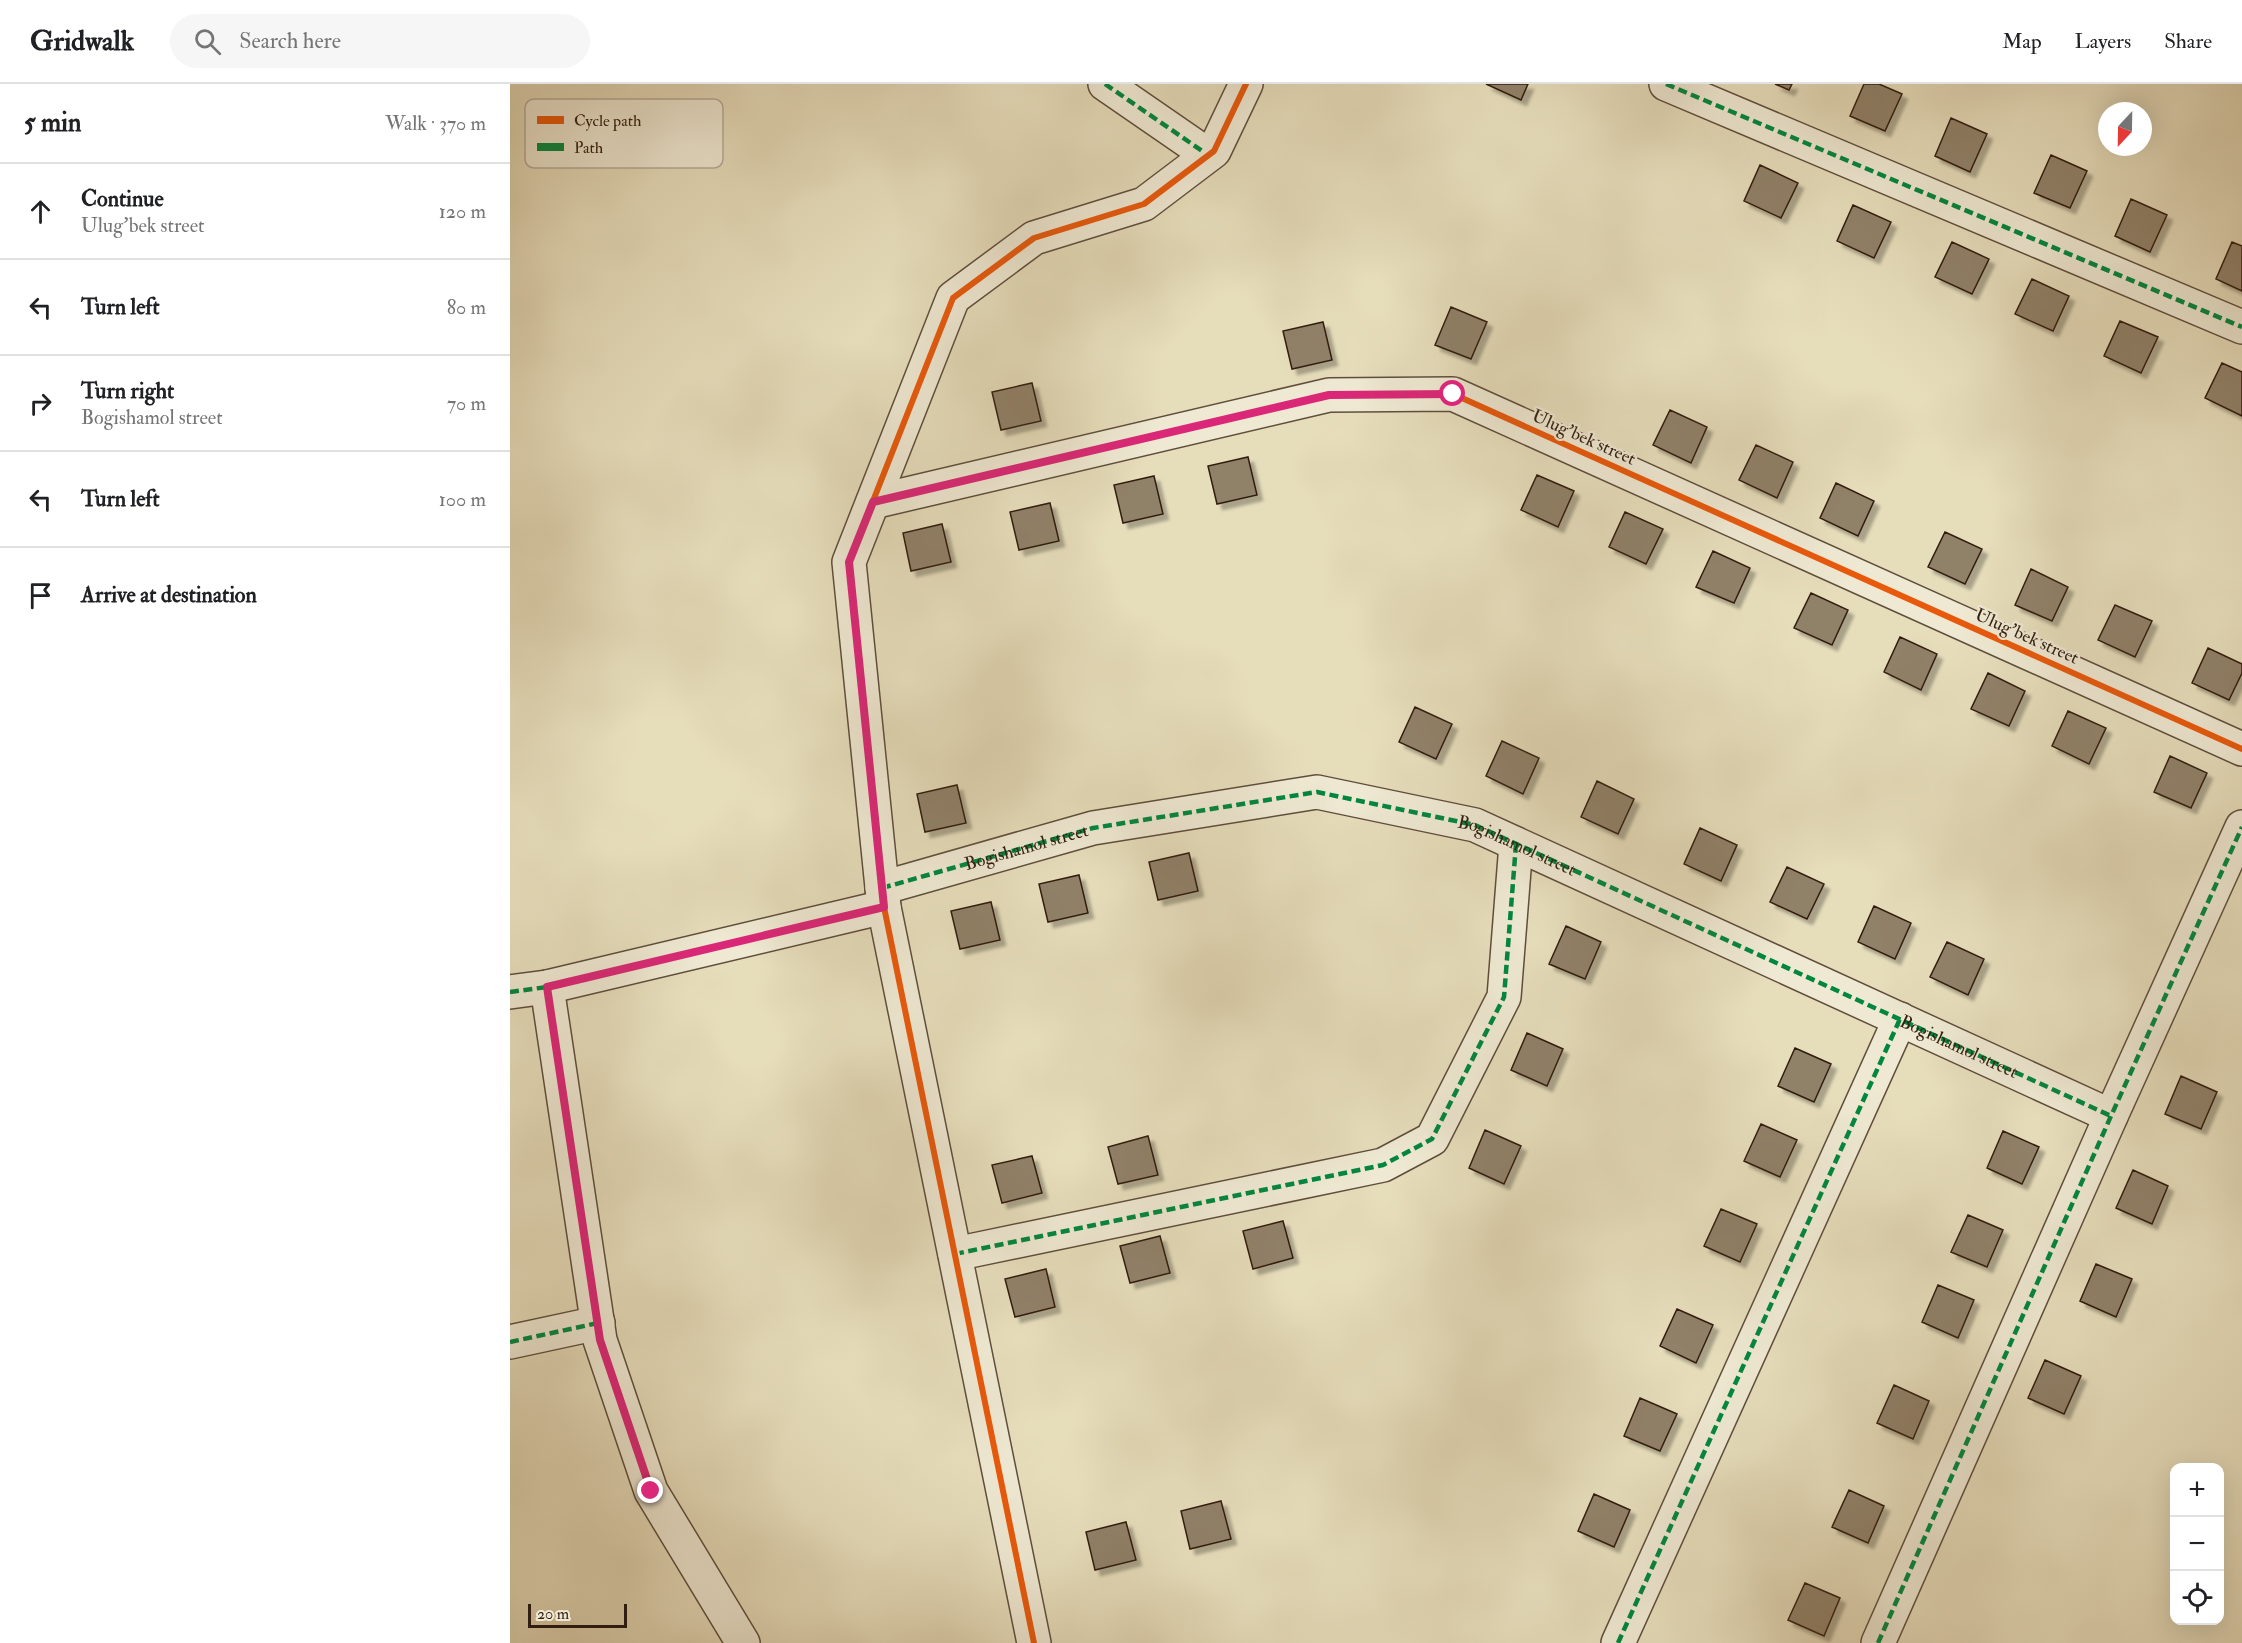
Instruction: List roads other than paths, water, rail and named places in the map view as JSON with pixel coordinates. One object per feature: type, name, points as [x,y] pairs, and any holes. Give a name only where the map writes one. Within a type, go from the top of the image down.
[{"type":"street","points":[[1105,84],[1208,155]]},
{"type":"street","points":[[1034,1643],[883,897],[849,562],[953,298],[1034,238],[1144,204],[1214,151],[1246,84]]},
{"type":"street","points":[[1666,84],[2242,327]]},
{"type":"street","name":"Ulug'bek street","points":[[873,502],[1329,395],[1453,394],[2242,749]]},
{"type":"street","name":"Bogishamol street","points":[[510,992],[547,987],[883,897],[1093,828],[1317,792],[1475,825],[2111,1116]]},
{"type":"street","points":[[1878,1643],[2111,1116],[2242,827]]},
{"type":"street","points":[[955,1254],[1383,1165],[1432,1139],[1504,996],[1516,844]]},
{"type":"street","points":[[547,987],[600,1340],[651,1491],[742,1643]]},
{"type":"street","points":[[1618,1643],[1900,1019]]},
{"type":"street","points":[[510,1342],[598,1323]]}]
